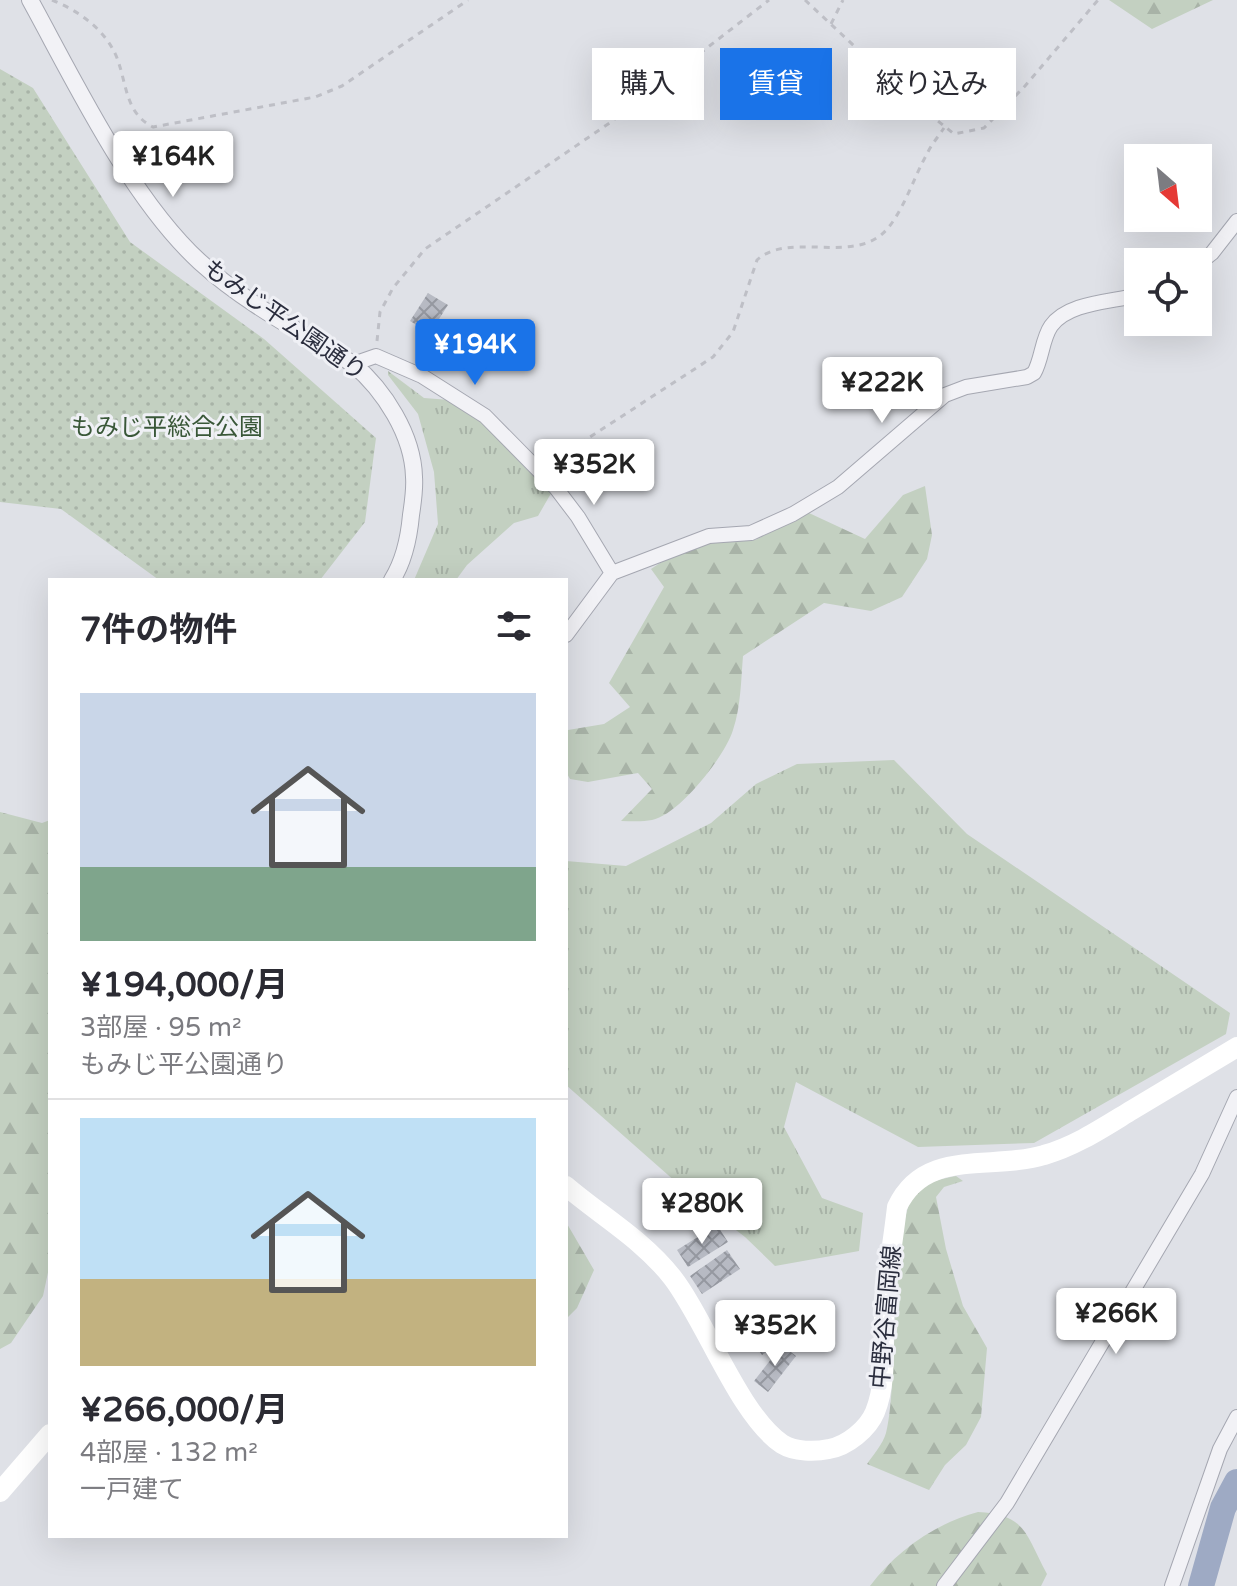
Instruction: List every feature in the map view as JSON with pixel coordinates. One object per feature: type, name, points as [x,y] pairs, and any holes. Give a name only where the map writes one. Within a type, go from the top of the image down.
[{"type":"main road","name":"中野谷富岡線","points":[[568,1188],[626,1230],[672,1277],[749,1406],[782,1444],[816,1451],[838,1448],[861,1432],[874,1415],[882,1384],[884,1312],[897,1207],[903,1193],[925,1173],[958,1165],[1043,1156],[1081,1141],[1237,1047]]},
{"type":"main road","points":[[0,1492],[48,1436]]},
{"type":"street","name":"もみじ平公園通り","points":[[30,0],[134,181],[188,248],[232,288],[353,364],[368,377],[386,401],[405,438],[414,477],[406,549],[393,578]]},
{"type":"street","points":[[1212,253],[1237,221]]},
{"type":"street","points":[[568,632],[612,573],[709,536],[751,533],[793,514],[838,487],[945,395],[966,387],[1019,379],[1034,373],[1049,330],[1065,315],[1124,298]]},
{"type":"street","points":[[353,364],[376,356],[422,376],[485,416],[539,470],[578,517],[612,573]]},
{"type":"street","points":[[944,1586],[1007,1503],[1202,1174],[1237,1097]]},
{"type":"street","points":[[1172,1586],[1220,1449],[1237,1417]]},
{"type":"path","points":[[52,0],[70,7],[97,27],[116,55],[132,109],[142,122],[153,127],[315,97],[342,86],[468,0]]},
{"type":"path","points":[[376,356],[380,312],[393,288],[425,249],[611,122],[769,0]]},
{"type":"path","points":[[805,0],[954,134],[984,128],[1025,86],[1098,0]]},
{"type":"path","points":[[831,24],[843,0]]},
{"type":"path","points":[[539,470],[713,357],[733,332],[757,260],[766,252],[780,247],[849,246],[881,235],[944,128]]},
{"type":"green space","points":[[1109,0],[1213,0],[1152,29]]},
{"type":"green space","name":"もみじ平総合公園","points":[[0,69],[33,88],[130,242],[264,339],[376,438],[365,522],[322,578],[156,578],[61,509],[0,502]]},
{"type":"green space","points":[[388,371],[424,398],[450,400],[482,419],[553,490],[538,516],[514,523],[467,565],[457,578],[415,578],[438,524],[434,472],[418,414]]},
{"type":"green space","points":[[925,486],[932,535],[927,559],[902,597],[871,611],[824,603],[743,656],[738,712],[733,730],[711,769],[675,807],[652,820],[621,821],[652,789],[638,773],[588,782],[570,779],[568,730],[604,724],[630,707],[609,683],[664,587],[651,569],[675,553],[721,540],[755,540],[809,513],[865,539],[903,495]]},
{"type":"green space","points":[[894,760],[967,834],[1230,1013],[1226,1034],[1034,1143],[918,1147],[796,1082],[784,1127],[822,1198],[863,1213],[859,1251],[775,1266],[568,1087],[568,861],[626,866],[711,823],[756,784],[797,764]]},
{"type":"green space","points":[[0,812],[42,823],[48,821],[48,1272],[43,1296],[11,1343],[0,1349]]},
{"type":"green space","points":[[956,1176],[963,1181],[944,1187],[936,1197],[946,1249],[963,1306],[987,1348],[981,1417],[966,1445],[945,1465],[929,1490],[867,1464],[885,1437],[890,1410],[898,1267],[908,1207],[921,1188]]},
{"type":"green space","points":[[568,1225],[594,1270],[577,1308],[568,1317]]},
{"type":"green space","points":[[978,1512],[1006,1517],[1023,1530],[1047,1574],[1041,1586],[870,1586],[892,1561],[918,1540],[947,1523]]},
{"type":"building","points":[[428,293],[448,305],[430,333],[410,321]]},
{"type":"building","points":[[717,1225],[728,1242],[688,1267],[677,1250]]},
{"type":"building","points":[[727,1250],[740,1269],[702,1294],[690,1276]]},
{"type":"building","points":[[769,1325],[781,1342],[762,1355],[750,1338]]},
{"type":"building","points":[[782,1345],[796,1356],[768,1392],[754,1381]]},
{"type":"waterway","points":[[1201,1586],[1223,1508],[1237,1482]]}]
